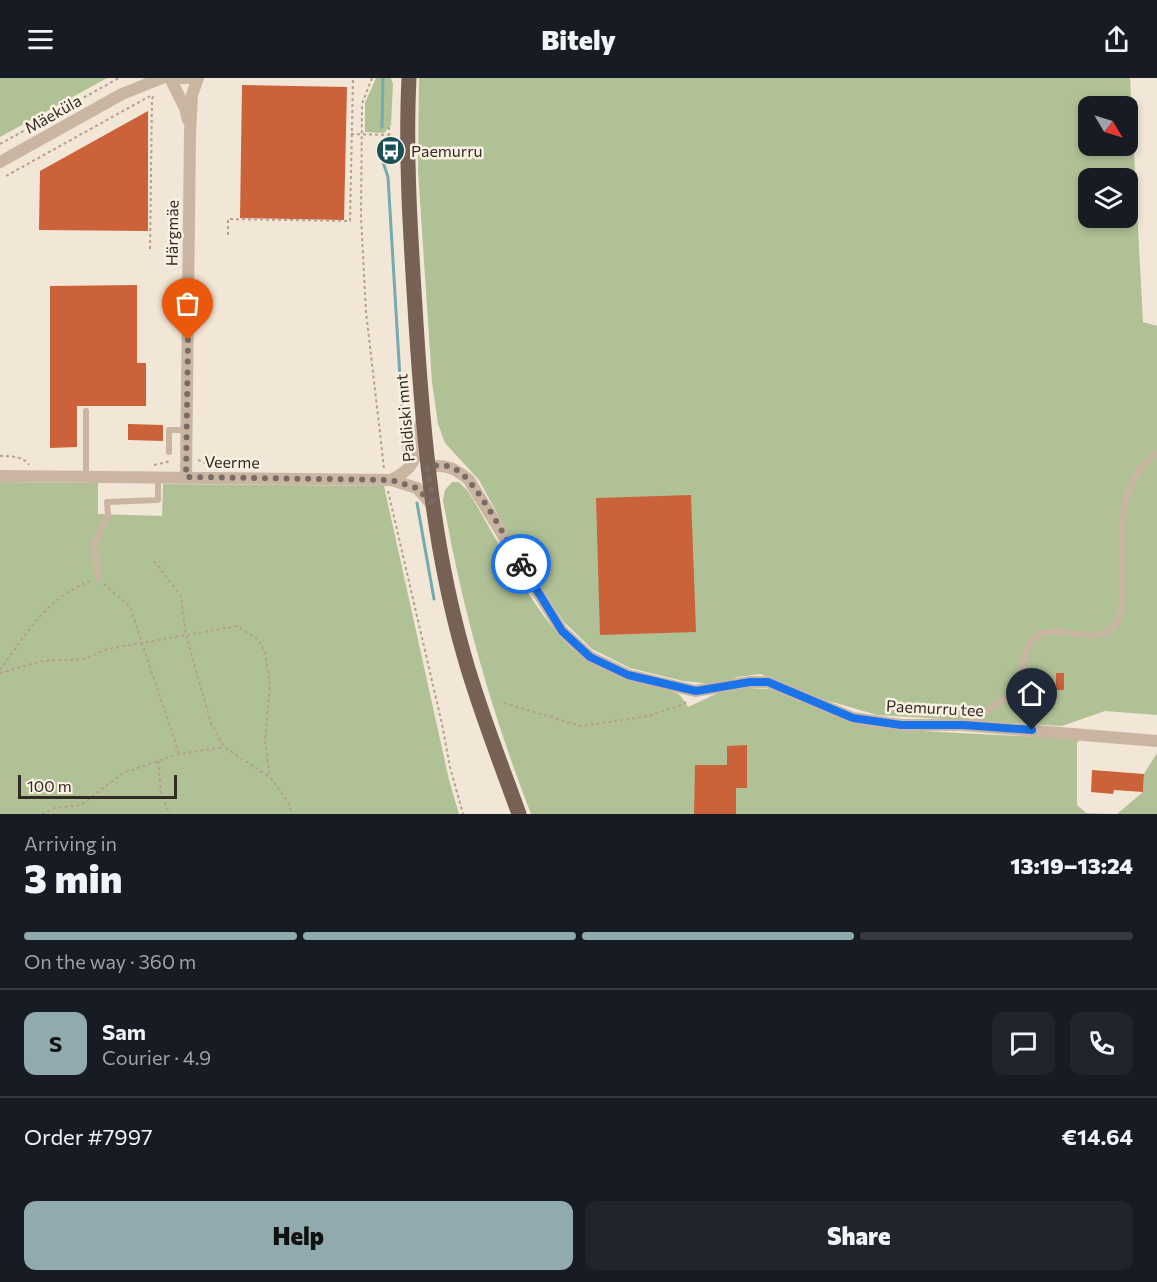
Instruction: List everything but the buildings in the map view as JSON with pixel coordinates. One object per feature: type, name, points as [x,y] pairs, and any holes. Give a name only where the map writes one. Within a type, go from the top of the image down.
[{"type":"main road","name":"Paldiski mnt","points":[[409,78],[406,167],[427,467],[463,654],[519,814]]},
{"type":"street","name":"Mäeküla","points":[[122,94],[138,78]]},
{"type":"street","name":"Mäeküla","points":[[0,162],[122,94],[162,78]]},
{"type":"street","points":[[171,78],[192,78]]},
{"type":"street","name":"Härgmäe","points":[[171,78],[186,108],[190,133]]},
{"type":"street","name":"Härgmäe","points":[[186,477],[190,133],[192,95],[198,78]]},
{"type":"street","points":[[388,480],[404,474],[415,461],[422,415]]},
{"type":"street","name":"Paemurru tee","points":[[427,467],[441,465],[456,469],[470,480],[562,631],[590,657],[628,675],[696,691],[750,682],[768,682],[853,718],[901,725],[963,725],[1157,741]]},
{"type":"street","name":"Veerme","points":[[0,476],[388,480],[417,488],[434,506]]},
{"type":"lane","points":[[86,411],[86,477]]},
{"type":"lane","points":[[169,452],[169,430],[186,430]]},
{"type":"lane","points":[[963,725],[1002,701],[1017,683],[1031,641],[1042,633],[1099,635],[1115,625],[1122,606],[1123,505],[1132,481],[1157,453]]},
{"type":"lane","points":[[98,578],[94,545],[108,515],[107,502],[158,500],[158,478]]},
{"type":"path","points":[[0,144],[119,78]]},
{"type":"path","points":[[228,235],[228,219],[350,221],[353,78]]},
{"type":"path","points":[[372,78],[362,104],[361,217],[366,312],[388,480],[417,627],[463,814]]},
{"type":"path","points":[[150,249],[152,99],[154,93]]},
{"type":"path","points":[[6,176],[154,93],[179,95]]},
{"type":"path","points":[[389,127],[390,152]]},
{"type":"path","points":[[351,134],[390,135]]},
{"type":"path","points":[[154,561],[181,596],[186,635],[210,723],[224,747],[270,777],[288,802],[292,814]]},
{"type":"path","points":[[0,672],[43,610],[76,586],[98,578],[130,607],[178,754]]},
{"type":"path","points":[[0,672],[42,661],[84,659],[108,649],[237,626],[259,640],[265,653],[270,685],[265,740],[270,777]]},
{"type":"path","points":[[504,703],[581,726],[648,716],[684,704],[696,691]]},
{"type":"path","points":[[42,814],[55,808],[81,805],[111,780],[158,761],[178,754],[224,747]]},
{"type":"path","points":[[158,761],[161,792],[169,814]]},
{"type":"green space","points":[[0,78],[107,78],[0,137]]},
{"type":"green space","points":[[376,78],[391,78],[393,84],[391,125],[384,133],[365,132],[365,103]]},
{"type":"green space","points":[[419,78],[1130,78],[1131,96],[1078,96],[1078,156],[1134,156],[1135,168],[1078,168],[1078,228],[1138,228],[1143,322],[1157,326],[1157,715],[1105,711],[1062,726],[877,715],[822,699],[760,674],[738,677],[715,684],[683,681],[630,668],[592,649],[564,622],[513,543],[479,480],[445,443],[438,424],[432,382],[418,170]]},
{"type":"green space","points":[[0,482],[98,483],[98,514],[162,516],[163,484],[384,486],[449,780],[459,814],[0,814]]},
{"type":"green space","points":[[452,482],[459,482],[468,491],[520,580],[550,624],[566,643],[593,665],[616,675],[676,693],[688,707],[718,693],[748,688],[770,689],[844,720],[921,731],[1080,739],[1077,743],[1077,805],[1086,813],[1113,814],[531,814],[503,737],[479,659],[459,580],[443,500],[445,490]]},
{"type":"green space","points":[[1157,753],[1157,814],[1117,814],[1143,792],[1144,774]]},
{"type":"waterway","points":[[382,127],[383,78]]},
{"type":"waterway","points":[[383,162],[388,177],[405,462]]},
{"type":"waterway","points":[[417,503],[434,599]]},
{"type":"way so far","points":[[188,340],[186,477],[391,480],[417,488],[434,506],[427,467],[441,465],[456,469],[470,480],[521,564]]},
{"type":"place","name":"Paemurru","points":[[390,151]]},
{"type":"route","points":[[521,564],[562,631],[590,657],[628,675],[696,691],[750,682],[768,682],[853,718],[901,725],[963,725],[1032,730]]}]
